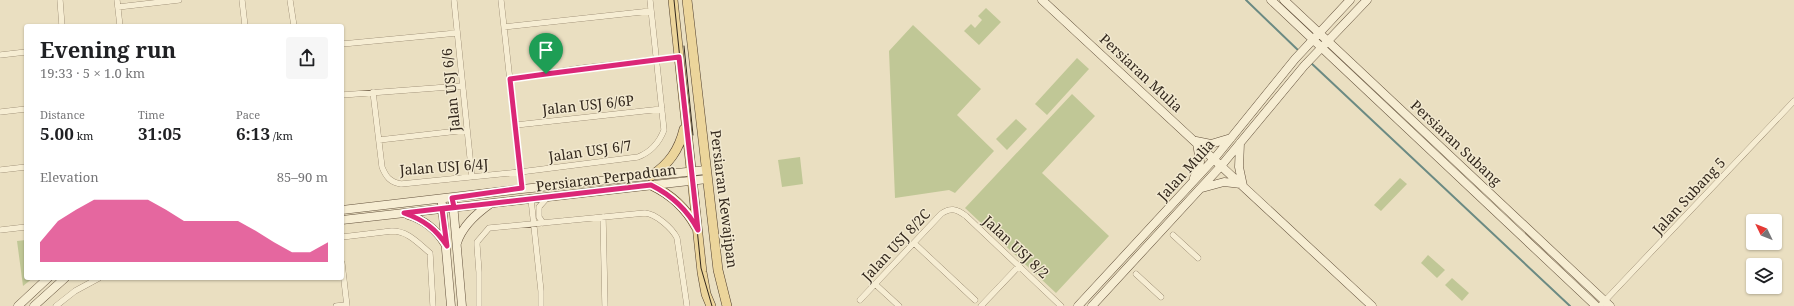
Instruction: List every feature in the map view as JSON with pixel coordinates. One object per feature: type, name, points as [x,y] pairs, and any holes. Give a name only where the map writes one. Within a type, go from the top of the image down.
[{"type":"main road","name":"Persiaran Kewajipan","points":[[672,0],[702,272],[706,294],[711,306]]},
{"type":"main road","name":"Persiaran Kewajipan","points":[[686,0],[718,270],[727,306]]},
{"type":"main road","name":"Persiaran Mulia","points":[[1042,0],[1372,306]]},
{"type":"main road","name":"Persiaran Subang","points":[[1271,0],[1313,39],[1319,51],[1596,306]]},
{"type":"main road","name":"Persiaran Subang","points":[[1284,0],[1605,304]]},
{"type":"main road","name":"Jalan Mulia","points":[[1078,306],[1214,159],[1234,136],[1295,58],[1350,0]]},
{"type":"main road","points":[[1092,306],[1221,166],[1304,66],[1367,0]]},
{"type":"main road","points":[[651,176],[668,163],[679,147],[685,124]]},
{"type":"main road","points":[[1191,184],[1197,173],[1200,162],[1196,142],[1211,144],[1234,136]]},
{"type":"main road","points":[[1200,188],[1224,182],[1242,185],[1239,167],[1240,143]]},
{"type":"main road","name":"Persiaran Perpaduan","points":[[344,220],[531,200],[651,185],[706,174]]},
{"type":"main road","name":"Persiaran Perpaduan","points":[[344,210],[452,198],[522,188],[651,176],[692,176]]},
{"type":"main road","points":[[651,185],[675,200],[690,216],[698,230]]},
{"type":"main road","points":[[452,198],[462,306]]},
{"type":"main road","points":[[441,199],[447,246],[451,306]]},
{"type":"main road","points":[[456,244],[470,221],[493,203]]},
{"type":"main road","points":[[404,213],[417,218],[433,228],[447,246]]},
{"type":"main road","points":[[18,306],[46,280]]},
{"type":"main road","points":[[34,306],[63,280]]},
{"type":"street","points":[[60,0],[62,24]]},
{"type":"street","points":[[117,0],[120,24]]},
{"type":"street","points":[[118,7],[179,0]]},
{"type":"street","points":[[242,0],[245,24]]},
{"type":"street","points":[[290,0],[294,24]]},
{"type":"street","name":"Jalan USJ 6/6","points":[[454,0],[472,178]]},
{"type":"street","points":[[501,0],[522,188]]},
{"type":"street","name":"Jalan USJ 6/7","points":[[520,172],[638,157],[651,150],[661,136],[664,123],[650,0]]},
{"type":"street","points":[[504,27],[651,11]]},
{"type":"street","points":[[344,44],[457,32]]},
{"type":"street","points":[[0,54],[24,52]]},
{"type":"street","points":[[510,79],[679,57]]},
{"type":"street","points":[[344,95],[462,86]]},
{"type":"street","name":"Jalan USJ 6/4J","points":[[373,92],[382,167],[384,173],[391,182],[401,184],[520,172]]},
{"type":"street","name":"Jalan Subang 5","points":[[1605,304],[1794,101]]},
{"type":"street","points":[[0,112],[24,108]]},
{"type":"street","name":"Jalan USJ 6/6P","points":[[516,125],[662,109]]},
{"type":"street","points":[[379,140],[467,130]]},
{"type":"street","points":[[0,170],[24,167]]},
{"type":"street","points":[[543,223],[539,217],[539,207],[546,198]]},
{"type":"street","points":[[531,200],[541,291],[541,306]]},
{"type":"street","name":"Jalan USJ 8/2C","points":[[860,300],[941,214],[951,209]]},
{"type":"street","name":"Jalan USJ 8/2","points":[[951,209],[956,210],[966,216],[1060,306]]},
{"type":"street","points":[[479,306],[477,242],[487,230],[492,227],[649,213],[672,231],[677,238],[687,306]]},
{"type":"street","points":[[602,217],[605,306]]},
{"type":"street","points":[[0,230],[24,227]]},
{"type":"street","points":[[344,237],[398,231],[408,234],[430,254],[433,306]]},
{"type":"street","points":[[1173,235],[1198,258]]},
{"type":"street","points":[[914,243],[975,300]]},
{"type":"street","points":[[981,306],[1019,266]]},
{"type":"street","points":[[1136,274],[1161,297]]},
{"type":"street","points":[[56,306],[74,291],[95,280]]},
{"type":"street","points":[[336,306],[347,305],[344,280]]},
{"type":"street","points":[[875,284],[899,306]]},
{"type":"green space","points":[[986,8],[1001,22],[979,45],[964,31],[971,24],[975,28],[982,20],[978,16]]},
{"type":"green space","points":[[913,25],[981,89],[957,115],[994,151],[955,193],[949,190],[895,198],[889,51]]},
{"type":"green space","points":[[1077,58],[1089,69],[1047,115],[1035,104]]},
{"type":"green space","points":[[1072,94],[1095,116],[1042,173],[1109,236],[1056,293],[965,208]]},
{"type":"green space","points":[[1016,119],[1027,129],[1007,150],[996,139]]},
{"type":"green space","points":[[800,157],[803,184],[782,187],[778,160]]},
{"type":"green space","points":[[1400,178],[1407,184],[1381,211],[1374,205]]},
{"type":"green space","points":[[24,240],[24,280],[30,280],[23,286],[17,241]]},
{"type":"green space","points":[[1428,255],[1445,270],[1437,278],[1421,263]]},
{"type":"green space","points":[[1452,278],[1469,293],[1462,301],[1445,285]]},
{"type":"waterway","points":[[1246,0],[1300,52]]},
{"type":"waterway","points":[[1310,62],[1570,306]]},
{"type":"tram line","points":[[674,0],[701,268],[712,306]]},
{"type":"tram line","points":[[684,46],[693,135]]},
{"type":"route","points":[[679,57],[685,124],[698,230],[690,216],[675,200],[651,185],[442,209],[447,246],[440,235],[433,228],[417,218],[404,213],[454,207],[452,198],[522,188],[510,79],[546,74],[582,68],[679,57]]}]
